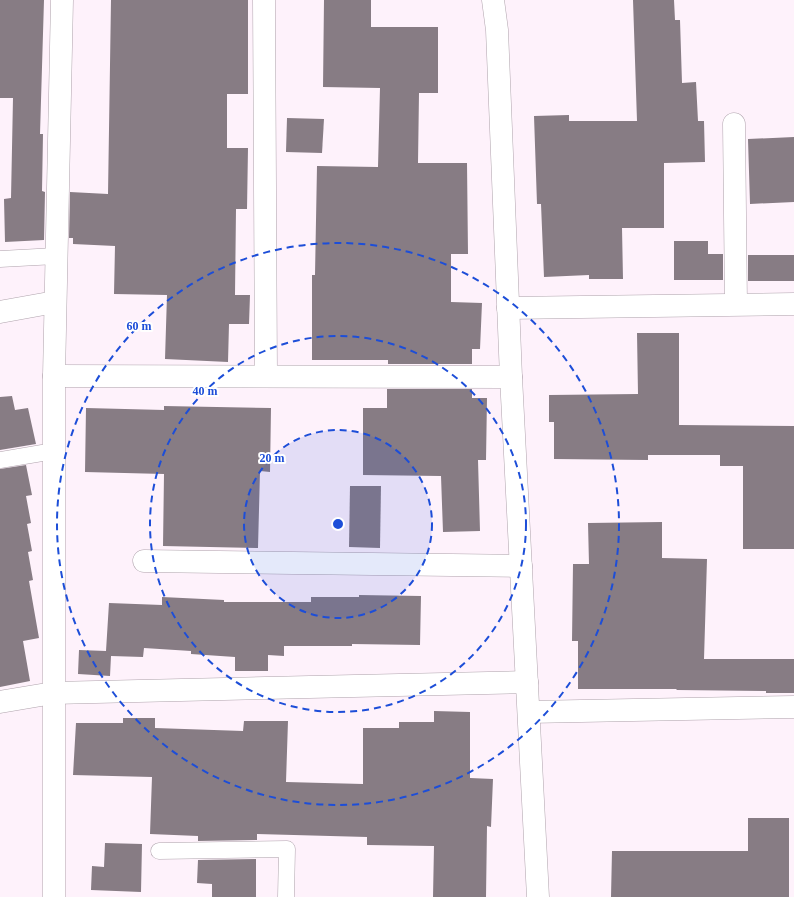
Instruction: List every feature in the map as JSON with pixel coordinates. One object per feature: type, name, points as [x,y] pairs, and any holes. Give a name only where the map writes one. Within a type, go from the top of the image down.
[{"type":"street","points":[[54,897],[54,376],[62,0]]},
{"type":"street","points":[[264,0],[266,376]]},
{"type":"street","points":[[493,0],[498,30],[511,377],[538,897]]},
{"type":"street","points":[[734,124],[736,304]]},
{"type":"street","points":[[0,312],[55,302]]},
{"type":"street","points":[[508,308],[794,304]]},
{"type":"street","points":[[54,376],[511,377]]},
{"type":"street","points":[[144,561],[521,566]]},
{"type":"street","points":[[0,702],[53,693],[527,682]]},
{"type":"street","points":[[529,712],[794,707]]},
{"type":"lane","points":[[0,259],[56,256]]},
{"type":"lane","points":[[0,460],[54,451]]},
{"type":"lane","points":[[159,851],[286,849],[286,897]]},
{"type":"building","points":[[0,0],[44,0],[40,134],[43,134],[42,191],[45,192],[44,240],[5,242],[4,199],[11,198],[13,98],[0,98]]},
{"type":"building","points":[[111,0],[248,0],[248,94],[227,94],[227,148],[248,148],[247,209],[236,209],[235,295],[250,295],[249,324],[229,324],[228,362],[165,359],[167,295],[114,294],[115,246],[73,244],[73,238],[69,238],[70,192],[108,194]]},
{"type":"building","points":[[324,0],[371,0],[371,27],[438,27],[438,93],[419,93],[418,163],[467,163],[468,254],[451,254],[451,302],[482,303],[480,349],[472,349],[472,364],[388,364],[388,360],[312,360],[312,275],[315,275],[317,166],[378,167],[380,88],[323,87]]},
{"type":"building","points":[[633,0],[674,0],[675,20],[680,20],[682,83],[696,82],[698,121],[704,121],[705,162],[664,163],[664,228],[622,228],[623,279],[589,279],[589,275],[544,277],[541,204],[537,204],[534,116],[569,115],[569,121],[637,121]]},
{"type":"building","points":[[287,118],[324,119],[322,153],[286,152]]},
{"type":"building","points":[[794,137],[794,202],[750,204],[748,139]]},
{"type":"building","points":[[674,241],[708,241],[708,254],[723,254],[723,280],[674,280]]},
{"type":"building","points":[[748,255],[794,255],[794,281],[748,281]]},
{"type":"building","points":[[637,333],[679,333],[679,425],[794,426],[794,549],[743,549],[743,466],[720,466],[720,455],[648,455],[648,460],[554,459],[554,422],[549,422],[549,395],[638,394]]},
{"type":"building","points":[[387,389],[472,389],[472,398],[487,398],[486,460],[478,460],[480,531],[443,532],[441,476],[363,475],[363,408],[387,408]]},
{"type":"building","points":[[12,396],[15,410],[28,408],[36,444],[0,450],[0,397]]},
{"type":"building","points":[[164,406],[271,408],[270,472],[260,471],[258,548],[163,546],[164,474],[85,472],[86,408],[164,410]]},
{"type":"building","points":[[26,465],[32,495],[26,496],[31,523],[27,524],[32,551],[28,552],[33,580],[29,581],[39,638],[23,641],[30,681],[0,687],[0,469]]},
{"type":"building","points":[[350,486],[381,486],[380,548],[349,547]]},
{"type":"building","points":[[662,522],[662,558],[707,559],[704,659],[794,659],[794,693],[676,689],[578,689],[578,641],[572,641],[573,564],[589,564],[588,523]]},
{"type":"building","points":[[359,595],[421,596],[420,645],[352,644],[352,646],[284,646],[284,656],[268,655],[268,671],[235,671],[235,657],[191,654],[191,651],[144,648],[143,657],[111,656],[110,676],[78,674],[79,650],[106,651],[109,603],[162,605],[162,597],[224,600],[224,602],[311,602],[311,597],[359,597]]},
{"type":"building","points":[[434,711],[470,712],[470,778],[493,779],[491,827],[487,826],[486,897],[433,897],[434,846],[367,845],[367,837],[257,834],[257,840],[198,841],[198,836],[150,834],[152,777],[73,775],[76,723],[123,723],[123,718],[155,718],[155,728],[243,731],[244,721],[288,721],[286,782],[363,784],[363,728],[399,728],[399,722],[434,722]]},
{"type":"building","points":[[748,818],[789,818],[789,897],[611,897],[612,851],[748,851]]},
{"type":"building","points":[[105,843],[142,844],[141,892],[91,890],[92,866],[104,867]]},
{"type":"building","points":[[256,859],[256,897],[212,897],[212,884],[197,883],[198,860]]}]
